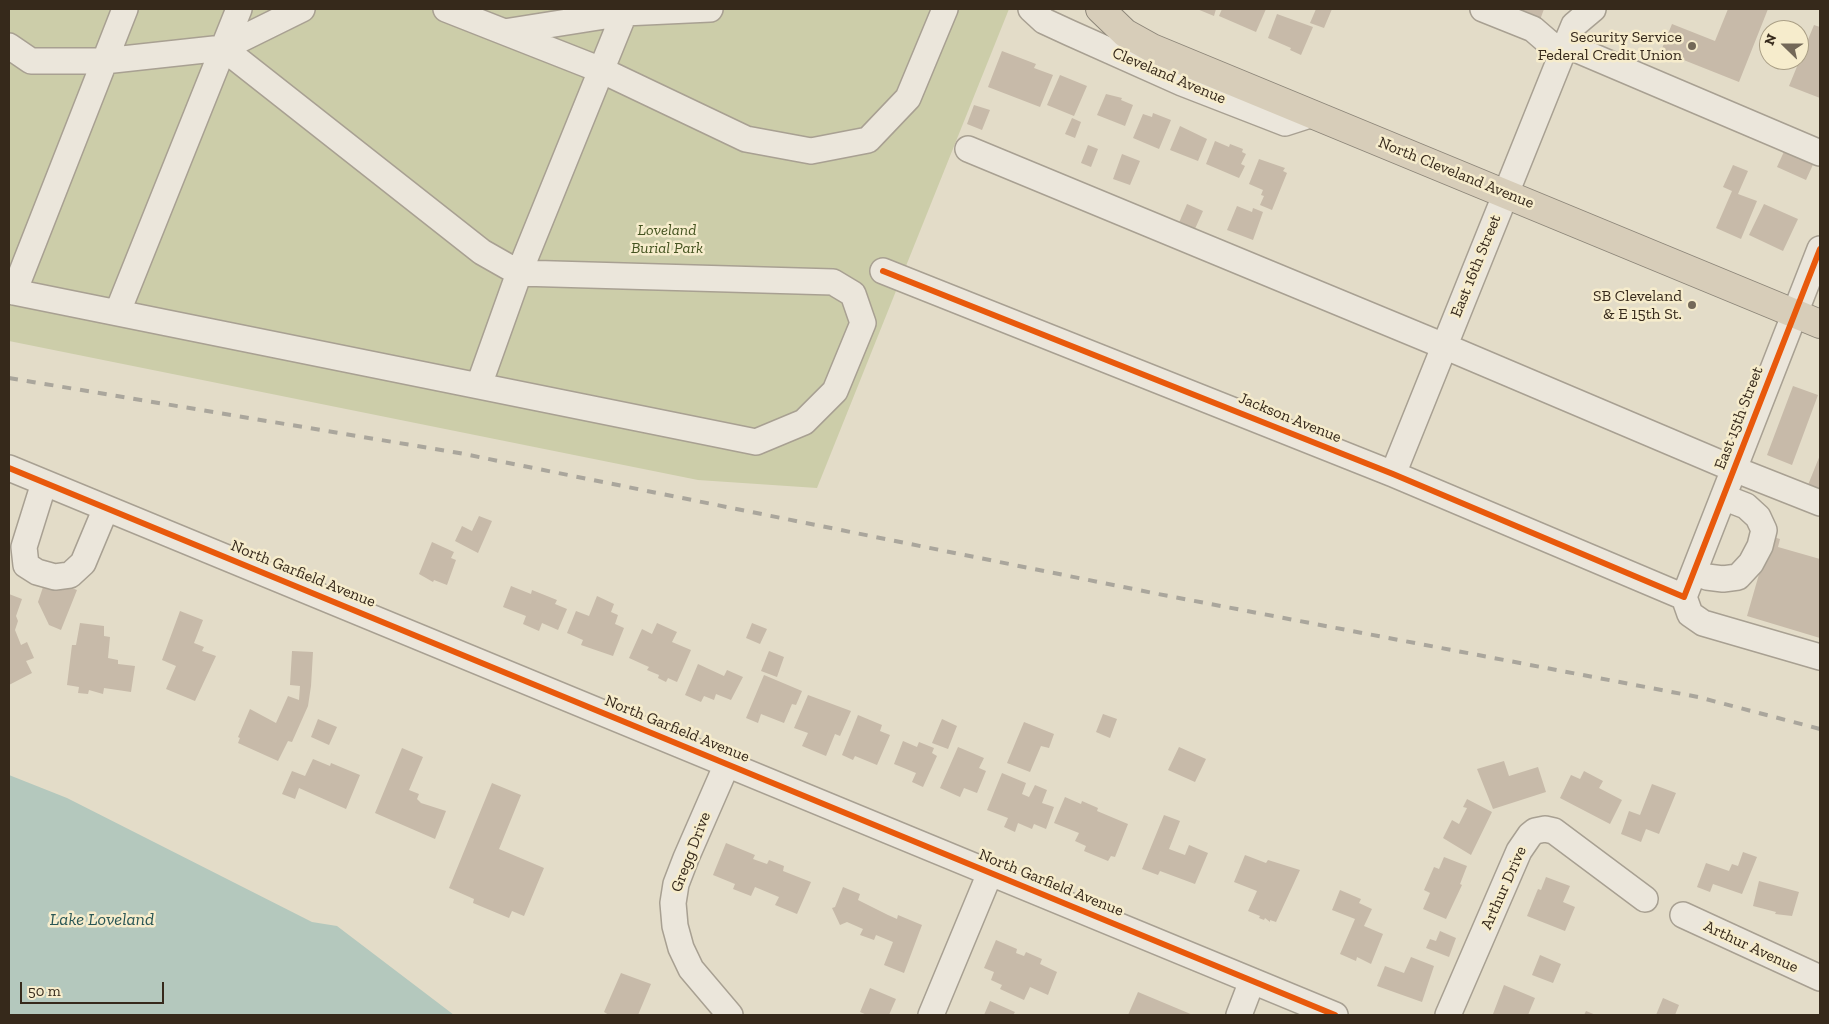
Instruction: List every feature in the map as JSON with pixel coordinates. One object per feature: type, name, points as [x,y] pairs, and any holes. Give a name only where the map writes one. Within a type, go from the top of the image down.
[{"type":"highway","name":"North Cleveland Avenue","points":[[1100,9],[1125,34],[1152,48],[1820,324]]},
{"type":"street","points":[[125,9],[11,291],[118,311],[756,442],[804,422],[835,391],[863,323],[853,294],[833,282],[519,273],[482,252],[223,48]]},
{"type":"street","points":[[118,311],[239,9]]},
{"type":"street","points":[[9,46],[31,61],[104,61],[223,48],[302,9]]},
{"type":"street","points":[[446,9],[601,70],[746,139],[811,151],[868,140],[908,98],[945,9]]},
{"type":"street","points":[[504,32],[625,11],[710,9]]},
{"type":"street","name":"Cleveland Avenue","points":[[1031,9],[1044,21],[1070,33],[1182,83],[1285,123],[1313,114]]},
{"type":"street","points":[[1483,9],[1533,29],[1564,49],[1820,153]]},
{"type":"street","name":"East 16th Street","points":[[1393,474],[1504,193],[1574,25],[1593,9]]},
{"type":"street","points":[[479,385],[519,273],[625,11]]},
{"type":"street","points":[[968,149],[1444,346],[1734,469],[1820,503]]},
{"type":"street","name":"East 15th Street","points":[[1684,597],[1820,249]]},
{"type":"street","name":"Jackson Avenue","points":[[884,271],[1393,474],[1684,597]]},
{"type":"street","name":"North Garfield Avenue","points":[[9,468],[1335,1015]]},
{"type":"street","points":[[44,483],[24,547],[26,565],[37,572],[55,576],[70,575],[82,564],[106,508]]},
{"type":"street","points":[[1694,572],[1707,577],[1723,579],[1738,577],[1752,563],[1760,546],[1764,530],[1758,517],[1746,506],[1723,497]]},
{"type":"street","points":[[1684,597],[1690,614],[1703,623],[1820,657]]},
{"type":"street","name":"Gregg Drive","points":[[727,764],[686,858],[676,884],[673,903],[675,926],[681,948],[691,969],[730,1015]]},
{"type":"street","name":"Arthur Drive","points":[[1448,1015],[1520,851],[1530,834],[1535,831],[1545,829],[1554,831],[1645,899]]},
{"type":"street","points":[[931,1015],[990,873]]},
{"type":"street","name":"Arthur Avenue","points":[[1683,915],[1820,978]]},
{"type":"street","points":[[1238,1015],[1252,981]]},
{"type":"green space","name":"Loveland Burial Park","points":[[9,9],[1009,9],[817,488],[698,480],[9,341]]},
{"type":"water","name":"Lake Loveland","points":[[9,775],[67,798],[312,922],[337,926],[454,1015],[9,1015]]},
{"type":"building","points":[[1197,9],[1216,9],[1214,16]]},
{"type":"building","points":[[1222,9],[1266,9],[1256,32],[1219,16]]},
{"type":"building","points":[[1316,9],[1332,9],[1324,28],[1310,23]]},
{"type":"building","points":[[1511,9],[1544,9],[1540,20]]},
{"type":"building","points":[[1728,9],[1768,9],[1764,20],[1759,20],[1759,32],[1739,82],[1661,51],[1672,24],[1715,41]]},
{"type":"building","points":[[1277,14],[1313,27],[1301,55],[1290,50],[1291,48],[1268,38]]},
{"type":"building","points":[[1814,25],[1820,27],[1820,98],[1789,86],[1796,70],[1809,70],[1809,37]]},
{"type":"building","points":[[1002,51],[1036,64],[1034,68],[1053,75],[1040,107],[988,87]]},
{"type":"building","points":[[1060,75],[1087,86],[1074,116],[1047,105]]},
{"type":"building","points":[[1106,94],[1122,98],[1121,100],[1133,105],[1125,126],[1097,115]]},
{"type":"building","points":[[974,105],[990,110],[982,130],[967,124]]},
{"type":"building","points":[[1153,113],[1171,120],[1159,149],[1133,138],[1143,114],[1152,117]]},
{"type":"building","points":[[1072,118],[1081,122],[1075,138],[1065,134]]},
{"type":"building","points":[[1180,126],[1207,139],[1198,161],[1170,150]]},
{"type":"building","points":[[1215,141],[1229,147],[1230,144],[1243,149],[1242,152],[1246,154],[1241,164],[1245,166],[1239,178],[1206,164]]},
{"type":"building","points":[[1088,145],[1098,149],[1091,167],[1081,163]]},
{"type":"building","points":[[1787,145],[1816,158],[1806,180],[1777,167]]},
{"type":"building","points":[[1122,154],[1140,161],[1130,185],[1113,179]]},
{"type":"building","points":[[1259,159],[1285,168],[1283,171],[1287,173],[1272,210],[1260,205],[1264,196],[1261,195],[1263,190],[1249,184]]},
{"type":"building","points":[[1733,165],[1748,171],[1738,194],[1757,201],[1741,239],[1716,228],[1732,191],[1723,187]]},
{"type":"building","points":[[1187,204],[1203,211],[1194,231],[1178,225]]},
{"type":"building","points":[[1764,204],[1798,219],[1783,251],[1749,235]]},
{"type":"building","points":[[1237,206],[1252,212],[1253,208],[1263,212],[1253,240],[1227,230]]},
{"type":"building","points":[[1793,386],[1818,395],[1792,465],[1767,455]]},
{"type":"building","points":[[1820,455],[1820,490],[1808,485]]},
{"type":"building","points":[[479,516],[492,521],[478,553],[455,541],[462,526],[472,531]]},
{"type":"building","points":[[1770,536],[1780,539],[1778,547],[1820,559],[1820,638],[1747,616]]},
{"type":"building","points":[[432,542],[454,552],[451,558],[456,560],[447,585],[434,580],[433,582],[419,574]]},
{"type":"building","points":[[46,578],[77,590],[61,630],[49,625],[38,602]]},
{"type":"building","points":[[511,586],[531,594],[532,590],[557,600],[555,604],[567,609],[558,630],[542,623],[539,631],[523,624],[526,616],[503,607]]},
{"type":"building","points":[[9,594],[22,599],[16,616],[18,621],[15,630],[21,645],[27,642],[34,658],[26,661],[32,673],[9,685]]},
{"type":"building","points":[[597,596],[614,604],[611,612],[618,615],[615,624],[624,628],[613,656],[581,645],[583,640],[567,633],[576,611],[589,616]]},
{"type":"building","points":[[180,611],[203,620],[194,643],[204,647],[202,651],[216,656],[195,701],[166,689],[176,666],[162,660]]},
{"type":"building","points":[[80,623],[104,626],[104,636],[110,637],[108,658],[118,660],[118,664],[135,666],[131,692],[104,688],[103,694],[89,690],[88,694],[78,693],[79,687],[67,685],[72,645],[76,645]]},
{"type":"building","points":[[657,623],[677,632],[672,642],[691,650],[677,682],[668,678],[666,682],[658,678],[659,675],[647,670],[649,667],[629,658],[642,629],[652,634]]},
{"type":"building","points":[[752,623],[767,629],[760,644],[746,638]]},
{"type":"building","points":[[292,651],[313,652],[311,686],[308,706],[292,742],[288,741],[278,761],[238,743],[240,738],[238,737],[250,709],[276,723],[288,696],[299,700],[300,686],[290,685]]},
{"type":"building","points":[[769,651],[784,657],[777,677],[761,671]]},
{"type":"building","points":[[698,664],[724,676],[727,670],[743,677],[731,700],[716,694],[714,700],[704,696],[701,702],[685,695]]},
{"type":"building","points":[[764,675],[802,691],[796,705],[792,704],[784,723],[761,714],[758,723],[746,718]]},
{"type":"building","points":[[808,695],[851,711],[840,736],[835,734],[826,756],[802,746],[808,733],[794,728]]},
{"type":"building","points":[[1103,714],[1117,719],[1110,738],[1096,732]]},
{"type":"building","points":[[858,715],[882,725],[880,731],[890,735],[877,765],[855,756],[853,760],[842,755]]},
{"type":"building","points":[[318,719],[337,727],[329,745],[311,737]]},
{"type":"building","points":[[942,719],[957,726],[948,749],[932,743]]},
{"type":"building","points":[[1024,722],[1054,734],[1049,748],[1041,746],[1030,772],[1007,763]]},
{"type":"building","points":[[903,741],[917,747],[919,742],[934,748],[932,753],[937,756],[923,787],[912,782],[916,773],[894,764]]},
{"type":"building","points":[[958,747],[984,758],[979,768],[986,771],[977,793],[964,788],[960,797],[940,788]]},
{"type":"building","points":[[1179,747],[1206,759],[1195,782],[1168,770]]},
{"type":"building","points":[[402,748],[423,757],[409,790],[419,794],[417,799],[421,803],[446,811],[435,839],[375,813]]},
{"type":"building","points":[[313,759],[330,766],[331,763],[360,775],[346,809],[299,788],[295,799],[282,794],[292,771],[305,776]]},
{"type":"building","points":[[1504,761],[1509,776],[1538,767],[1546,792],[1493,809],[1477,769]]},
{"type":"building","points":[[1584,771],[1603,781],[1599,788],[1622,800],[1610,824],[1560,798],[1571,775],[1580,779]]},
{"type":"building","points":[[1002,773],[1026,783],[1022,794],[1029,797],[1035,785],[1047,790],[1042,803],[1054,807],[1046,829],[1034,824],[1032,829],[1018,823],[1015,832],[1004,827],[1008,818],[987,810]]},
{"type":"building","points":[[492,783],[521,795],[499,849],[544,868],[524,916],[512,911],[509,918],[473,903],[474,899],[449,888]]},
{"type":"building","points":[[1652,784],[1676,793],[1659,834],[1646,829],[1641,842],[1621,834],[1629,811],[1640,815]]},
{"type":"building","points":[[1065,797],[1081,804],[1082,801],[1098,808],[1097,811],[1128,824],[1115,857],[1111,856],[1108,861],[1084,851],[1086,846],[1075,841],[1079,833],[1054,823]]},
{"type":"building","points":[[1467,799],[1492,812],[1471,855],[1443,838],[1452,820],[1459,824],[1467,808],[1463,807]]},
{"type":"building","points":[[1164,815],[1180,821],[1169,849],[1185,855],[1189,845],[1208,853],[1195,884],[1160,871],[1158,875],[1142,869]]},
{"type":"building","points":[[726,843],[755,855],[753,859],[767,864],[769,860],[784,866],[783,871],[811,882],[797,914],[775,905],[779,897],[755,887],[751,896],[733,889],[735,884],[713,875]]},
{"type":"building","points":[[1743,852],[1757,857],[1742,894],[1713,884],[1710,892],[1697,887],[1706,863],[1729,871],[1732,864],[1738,866]]},
{"type":"building","points":[[1245,855],[1266,863],[1268,860],[1300,870],[1276,922],[1270,920],[1270,922],[1265,918],[1264,920],[1259,918],[1260,916],[1248,911],[1257,891],[1234,882]]},
{"type":"building","points":[[1444,857],[1467,866],[1460,884],[1462,885],[1446,919],[1423,909],[1430,893],[1424,890],[1434,867],[1439,869]]},
{"type":"building","points":[[1546,877],[1570,886],[1563,902],[1575,907],[1565,931],[1527,916],[1538,889],[1541,890]]},
{"type":"building","points":[[1759,881],[1799,892],[1792,916],[1775,914],[1776,912],[1753,906]]},
{"type":"building","points":[[843,887],[860,894],[858,900],[888,915],[897,919],[898,915],[922,925],[904,973],[884,965],[893,942],[876,935],[874,940],[860,935],[863,929],[847,922],[840,925],[832,908],[835,907]]},
{"type":"building","points":[[1340,890],[1361,899],[1359,903],[1372,909],[1364,926],[1383,934],[1371,964],[1357,957],[1356,961],[1340,954],[1355,919],[1332,910]]},
{"type":"building","points":[[1440,931],[1456,938],[1449,957],[1426,948],[1430,939],[1436,941]]},
{"type":"building","points":[[996,940],[1017,949],[1016,953],[1024,956],[1026,952],[1042,959],[1040,964],[1057,972],[1048,995],[1030,987],[1024,1000],[1000,989],[1002,985],[991,980],[994,972],[984,968]]},
{"type":"building","points":[[1540,955],[1561,964],[1553,983],[1532,975]]},
{"type":"building","points":[[1411,957],[1434,966],[1422,1002],[1377,986],[1385,966],[1404,973]]},
{"type":"building","points":[[621,973],[651,984],[638,1015],[609,1015],[604,1012]]},
{"type":"building","points":[[1504,985],[1535,998],[1528,1015],[1493,1014]]},
{"type":"building","points":[[870,988],[896,999],[889,1015],[867,1015],[860,1012]]},
{"type":"building","points":[[1138,992],[1193,1015],[1128,1015]]},
{"type":"building","points":[[1663,998],[1679,1005],[1675,1015],[1656,1015]]},
{"type":"building","points":[[990,1001],[1015,1012],[1013,1015],[984,1015]]},
{"type":"building","points":[[1586,1011],[1596,1015],[1584,1015]]},
{"type":"railway","points":[[9,378],[459,453],[1158,594],[1698,697],[1820,729]]},
{"type":"cycle path","points":[[883,271],[1393,474],[1684,597],[1820,249]]},
{"type":"cycle path","points":[[9,468],[1335,1015]]},
{"type":"place","name":"Security Service Federal Credit Union","points":[[1692,46]]},
{"type":"place","name":"SB Cleveland & E 15th St.","points":[[1692,305]]}]
